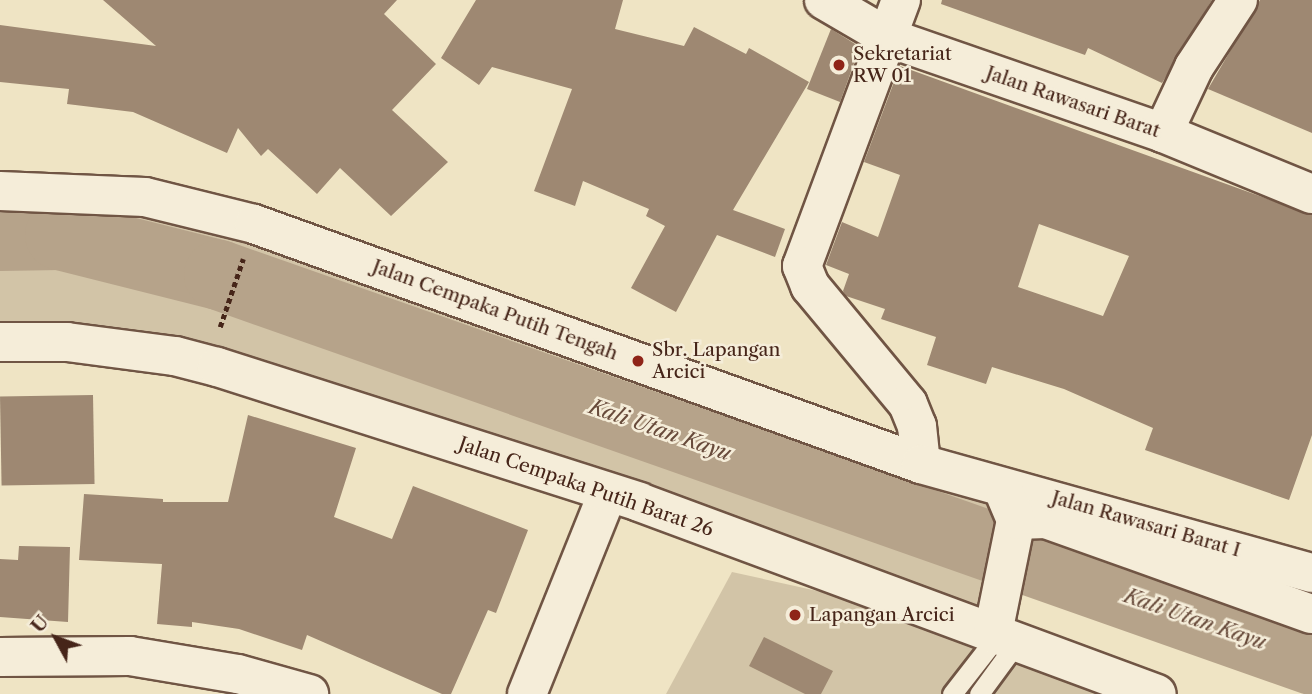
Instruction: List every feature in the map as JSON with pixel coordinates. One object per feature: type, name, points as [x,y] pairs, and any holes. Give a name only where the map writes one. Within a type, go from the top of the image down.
[{"type":"street","name":"Jalan Rawasari Barat","points":[[824,0],[888,38],[1163,132],[1312,194]]},
{"type":"street","points":[[901,0],[802,266],[810,286],[908,404],[917,426],[921,464]]},
{"type":"street","points":[[1163,132],[1194,67],[1238,0]]},
{"type":"street","name":"Jalan Cempaka Putih Tengah","points":[[0,191],[145,197],[254,224],[921,464],[979,478]]},
{"type":"street","name":"Jalan Cempaka Putih Barat 26","points":[[0,342],[67,342],[175,356],[608,493],[1002,630],[1157,694]]},
{"type":"street","points":[[979,478],[1003,492],[1014,529],[1002,630]]},
{"type":"street","name":"Jalan Rawasari Barat I","points":[[979,478],[1303,570]]},
{"type":"street","points":[[527,694],[608,493]]},
{"type":"street","name":"Jalan Rawasari Barat I","points":[[1014,529],[1046,519],[1297,608]]},
{"type":"street","points":[[1297,608],[1303,570]]},
{"type":"street","points":[[0,657],[130,656],[238,674],[309,694]]},
{"type":"lane","points":[[951,694],[1002,630]]},
{"type":"lane","points":[[979,694],[1002,630]]},
{"type":"path","points":[[223,319],[240,268]]},
{"type":"shaded area","points":[[0,198],[137,203],[1008,499],[992,629],[217,367],[0,342]]},
{"type":"shaded area","points":[[732,572],[822,592],[996,642],[1132,694],[666,694]]},
{"type":"building","points":[[103,0],[397,0],[384,14],[436,64],[392,110],[448,162],[391,216],[340,168],[317,194],[268,149],[261,156],[238,128],[227,153],[133,112],[67,104],[69,89],[0,82],[0,25],[156,46]]},
{"type":"building","points":[[476,0],[623,0],[615,29],[684,46],[694,27],[746,54],[749,48],[809,82],[733,210],[785,229],[775,257],[717,235],[676,312],[631,288],[665,226],[646,216],[649,209],[583,181],[575,206],[534,191],[572,89],[492,67],[479,85],[441,58]]},
{"type":"building","points":[[942,0],[1212,0],[1162,83],[1088,48],[1085,55],[941,4]]},
{"type":"building","points":[[1260,0],[1312,0],[1312,133],[1208,89]]},
{"type":"building","name":"Sekretariat RW 01","points":[[831,29],[860,47],[840,102],[807,89]]},
{"type":"building","points":[[900,66],[1312,215],[1312,435],[1289,500],[1145,450],[1153,428],[1064,389],[992,367],[986,384],[927,365],[936,337],[881,319],[885,309],[846,296],[843,291],[849,274],[826,265],[842,222],[878,237],[900,175],[864,162]],"holes":[[[1039,224],[1129,256],[1103,316],[1018,287]]]},
{"type":"building","points":[[93,395],[95,484],[2,486],[0,397]]},
{"type":"building","points":[[248,415],[356,448],[334,517],[392,539],[413,486],[528,530],[496,613],[488,610],[451,694],[442,694],[307,635],[302,650],[239,629],[192,622],[192,627],[157,624],[162,564],[79,560],[84,494],[163,499],[163,502],[228,502]]},
{"type":"building","points":[[19,546],[70,547],[68,622],[0,617],[0,559],[18,560]]},
{"type":"building","points":[[764,637],[833,671],[821,694],[805,694],[749,666]]},
{"type":"waterway","name":"Kali Utan Kayu","points":[[0,236],[60,235],[219,275],[1312,660]]},
{"type":"place","name":"Sekretariat RW 01","points":[[839,65]]},
{"type":"place","name":"Sbr. Lapangan Arcici","points":[[638,361]]},
{"type":"place","name":"Lapangan Arcici","points":[[795,615]]}]
